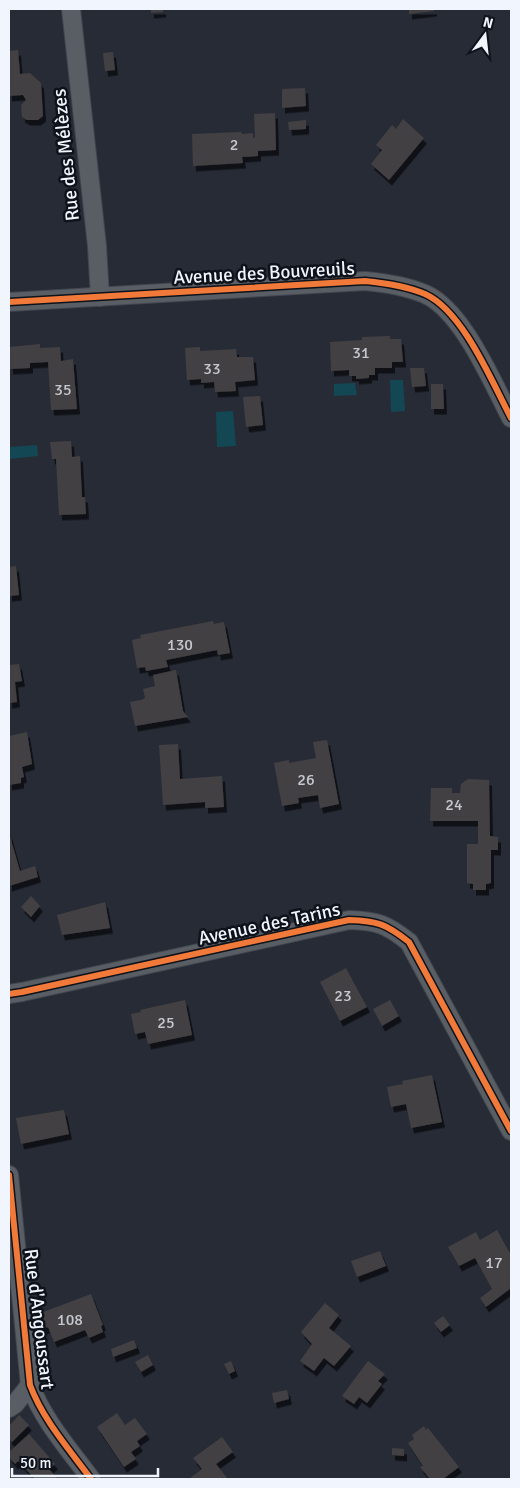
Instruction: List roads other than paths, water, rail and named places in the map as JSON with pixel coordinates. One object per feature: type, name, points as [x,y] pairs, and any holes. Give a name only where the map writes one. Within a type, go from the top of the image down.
[{"type":"street","name":"Rue des Mélèzes","points":[[72,9],[97,246],[100,297]]},
{"type":"street","name":"Avenue des Bouvreuils","points":[[9,302],[365,281],[400,285],[427,295],[450,312],[465,333],[511,418]]},
{"type":"street","name":"Avenue des Tarins","points":[[9,994],[349,920],[372,921],[392,928],[409,942],[511,1131]]},
{"type":"street","name":"Rue d'Angoussart","points":[[9,1175],[30,1385],[35,1400],[49,1422],[91,1479]]},
{"type":"street","points":[[9,1408],[15,1404],[30,1385]]},
{"type":"water","points":[[390,380],[403,380],[405,411],[391,412]]},
{"type":"water","points":[[355,383],[357,395],[334,396],[334,384]]},
{"type":"water","points":[[233,411],[236,446],[217,447],[216,412]]},
{"type":"water","points":[[37,445],[38,456],[9,459],[9,447]]}]
